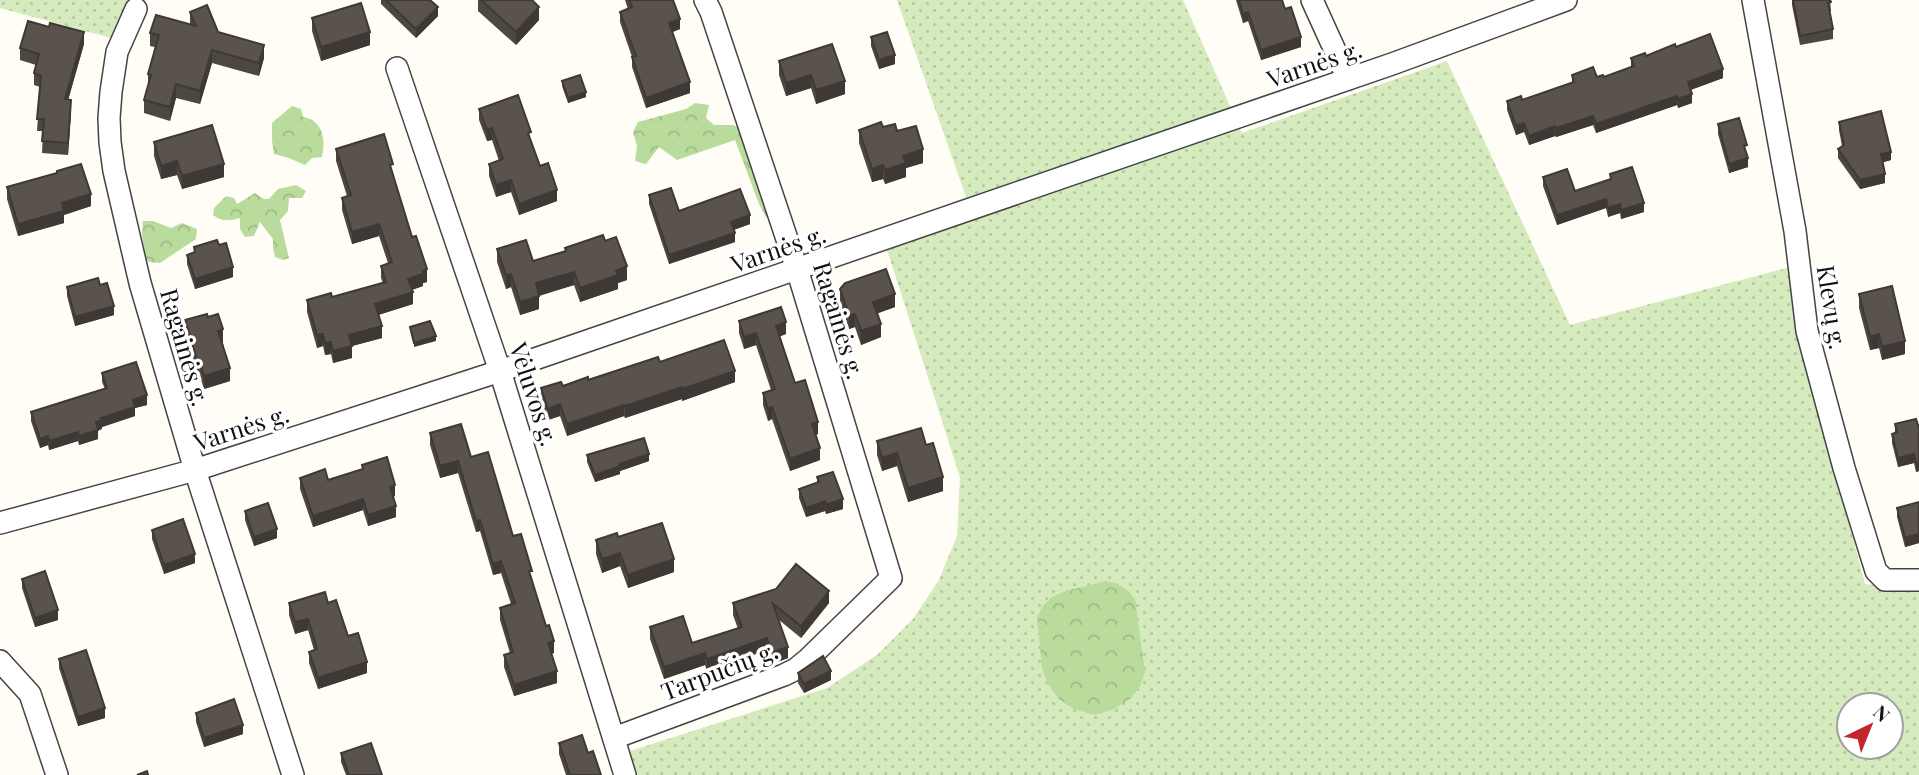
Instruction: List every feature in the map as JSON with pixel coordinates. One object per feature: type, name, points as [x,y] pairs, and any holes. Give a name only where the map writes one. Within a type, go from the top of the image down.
[{"type":"street","name":"Ragainės g.","points":[[705,0],[797,269],[891,578]]},
{"type":"street","points":[[1312,0],[1348,79]]},
{"type":"street","name":"Varnės g.","points":[[0,523],[195,470],[500,371],[1348,79],[1566,0]]},
{"type":"street","name":"Klevų g.","points":[[1753,0],[1795,231],[1807,331],[1844,468],[1876,571],[1885,580],[1919,580]]},
{"type":"street","name":"Ragainės g.","points":[[136,9],[117,52],[111,92],[109,118],[114,171],[140,283],[195,470],[293,775]]},
{"type":"street","name":"Vėluvos g.","points":[[397,68],[500,371],[614,738]]},
{"type":"street","name":"Tarpučių g.","points":[[614,738],[796,669],[891,578]]},
{"type":"street","points":[[0,662],[30,694],[57,775]]},
{"type":"street","points":[[614,738],[625,775]]},
{"type":"green space","points":[[0,0],[135,0],[115,39],[0,8]]},
{"type":"green space","points":[[897,0],[1183,0],[1242,133],[1447,61],[1570,325],[1790,267],[1800,336],[1865,584],[1919,591],[1919,775],[629,775],[630,751],[827,688],[877,655],[913,619],[939,580],[957,536],[960,477],[881,231],[966,197]]},
{"type":"green space","points":[[695,103],[709,105],[706,118],[714,125],[733,125],[744,130],[775,220],[766,217],[759,204],[735,140],[677,160],[659,147],[646,164],[635,161],[637,146],[633,132],[638,122],[686,109]]},
{"type":"green space","points":[[292,106],[301,109],[303,117],[315,122],[322,132],[322,157],[312,158],[305,165],[274,154],[272,123]]},
{"type":"green space","points":[[296,185],[306,191],[302,198],[289,198],[288,211],[280,220],[289,258],[283,260],[275,257],[273,239],[260,222],[254,236],[245,237],[240,229],[240,218],[226,220],[213,215],[214,208],[226,196],[234,198],[237,204],[255,193],[269,199],[278,189]]},
{"type":"green space","points":[[143,221],[153,221],[171,228],[182,223],[197,229],[196,239],[160,263],[149,262],[145,258]]},
{"type":"green space","points":[[1106,581],[1123,587],[1135,599],[1145,672],[1140,686],[1131,698],[1114,709],[1095,715],[1074,709],[1059,699],[1048,684],[1042,668],[1037,617],[1052,597]]},
{"type":"building","points":[[386,0],[430,0],[438,7],[416,29]]},
{"type":"building","points":[[481,0],[532,0],[539,7],[516,32]]},
{"type":"building","points":[[629,0],[673,0],[680,19],[669,23],[690,82],[646,98],[632,57],[636,56],[620,12],[632,7]]},
{"type":"building","points":[[1239,0],[1282,0],[1285,9],[1291,7],[1301,37],[1261,50],[1248,12],[1243,14]]},
{"type":"building","points":[[1793,0],[1830,0],[1828,3],[1833,29],[1800,36]]},
{"type":"building","points":[[361,3],[370,32],[321,47],[312,18]]},
{"type":"building","points":[[207,5],[218,32],[264,45],[259,63],[212,50],[200,91],[176,84],[170,107],[144,100],[159,35],[150,33],[156,15],[196,26],[190,12]]},
{"type":"building","points":[[28,21],[49,27],[50,23],[84,32],[65,99],[71,100],[68,143],[42,141],[44,119],[37,119],[41,76],[34,73],[39,54],[20,48]]},
{"type":"building","points":[[887,32],[895,55],[879,60],[871,37]]},
{"type":"building","points":[[1710,34],[1723,69],[1688,82],[1692,94],[1678,99],[1677,96],[1596,124],[1593,116],[1529,136],[1524,123],[1516,126],[1507,101],[1521,96],[1522,100],[1574,82],[1572,75],[1593,67],[1597,77],[1604,77],[1634,66],[1631,58],[1645,53],[1646,56],[1675,44],[1676,47]]},
{"type":"building","points":[[832,44],[845,81],[816,90],[811,75],[786,83],[779,61]]},
{"type":"building","points":[[580,75],[586,92],[568,98],[562,81]]},
{"type":"building","points":[[518,95],[540,166],[548,163],[557,190],[519,204],[511,180],[496,185],[489,164],[503,159],[492,128],[487,130],[479,109]]},
{"type":"building","points":[[1881,111],[1891,152],[1881,154],[1885,174],[1860,180],[1838,149],[1844,145],[1839,122]]},
{"type":"building","points":[[1739,118],[1748,158],[1729,164],[1718,124]]},
{"type":"building","points":[[881,122],[883,127],[895,124],[897,131],[916,126],[923,149],[903,156],[906,163],[885,170],[883,165],[872,169],[859,130]]},
{"type":"building","points":[[212,125],[224,164],[182,176],[177,161],[161,166],[154,142]]},
{"type":"building","points":[[384,134],[393,164],[390,165],[412,237],[416,236],[427,269],[423,274],[408,279],[413,292],[375,304],[382,326],[349,335],[352,346],[333,351],[331,342],[325,343],[323,334],[317,335],[307,300],[331,293],[332,297],[386,282],[381,266],[392,262],[379,224],[352,232],[342,198],[351,195],[336,149]]},
{"type":"building","points":[[81,164],[91,194],[62,203],[64,211],[18,224],[7,187]]},
{"type":"building","points":[[1632,167],[1644,203],[1621,210],[1620,204],[1608,208],[1606,199],[1557,215],[1543,177],[1567,169],[1575,191],[1611,179],[1610,174]]},
{"type":"building","points":[[671,188],[679,211],[740,189],[750,215],[731,222],[735,233],[669,255],[649,195]]},
{"type":"building","points":[[603,235],[605,241],[616,237],[627,266],[616,271],[618,275],[580,288],[574,272],[536,283],[539,296],[520,302],[511,274],[506,275],[497,249],[526,240],[533,261],[566,251],[565,248]]},
{"type":"building","points":[[217,240],[219,245],[226,243],[233,267],[195,279],[187,255],[195,252],[194,247]]},
{"type":"building","points":[[886,269],[895,294],[873,302],[881,324],[861,331],[855,314],[849,315],[840,289],[845,283]]},
{"type":"building","points":[[98,278],[100,285],[107,283],[114,306],[75,317],[67,287]]},
{"type":"building","points":[[1892,286],[1905,341],[1882,347],[1879,334],[1870,337],[1859,294]]},
{"type":"building","points":[[781,307],[786,322],[776,326],[795,383],[805,380],[818,422],[812,424],[820,448],[790,459],[772,407],[768,409],[763,393],[775,389],[756,333],[744,337],[739,321]]},
{"type":"building","points":[[207,314],[208,317],[218,314],[223,329],[218,331],[230,368],[204,376],[185,320]]},
{"type":"building","points":[[430,321],[436,336],[414,343],[410,327]]},
{"type":"building","points":[[724,340],[735,371],[567,424],[560,404],[548,409],[541,388],[561,382],[563,386],[588,377],[588,380],[658,357],[660,362]]},
{"type":"building","points":[[136,362],[147,395],[133,400],[135,407],[101,418],[102,420],[96,422],[98,430],[79,436],[78,432],[49,441],[48,436],[40,439],[31,412],[107,388],[102,373]]},
{"type":"building","points":[[1916,419],[1919,425],[1919,462],[1916,463],[1914,454],[1898,458],[1892,434],[1897,432],[1895,424]]},
{"type":"building","points":[[461,424],[471,457],[488,452],[513,536],[521,534],[532,571],[529,571],[546,626],[549,625],[554,641],[548,643],[557,671],[514,685],[504,655],[513,652],[500,608],[515,603],[501,561],[493,564],[480,520],[476,521],[458,461],[440,466],[430,433]]},
{"type":"building","points":[[921,428],[926,445],[933,443],[943,477],[908,488],[897,453],[882,458],[877,441]]},
{"type":"building","points":[[644,438],[649,454],[595,475],[587,455]]},
{"type":"building","points":[[387,457],[395,485],[390,487],[396,506],[368,515],[363,499],[313,516],[300,478],[325,469],[328,480],[363,469],[362,465]]},
{"type":"building","points":[[833,472],[843,499],[826,505],[825,501],[806,508],[799,489],[819,482],[817,477]]},
{"type":"building","points":[[1919,502],[1919,534],[1905,538],[1897,508]]},
{"type":"building","points":[[268,503],[277,529],[254,537],[245,511]]},
{"type":"building","points":[[183,519],[195,554],[164,565],[152,530]]},
{"type":"building","points":[[662,523],[674,559],[628,575],[620,553],[602,559],[596,540],[617,533],[618,537]]},
{"type":"building","points":[[796,564],[829,591],[801,626],[773,604],[788,647],[772,652],[767,638],[707,659],[705,653],[664,667],[650,627],[683,616],[692,643],[742,627],[733,603],[776,589]]},
{"type":"building","points":[[45,571],[58,610],[35,618],[22,579]]},
{"type":"building","points":[[325,592],[328,603],[336,600],[348,636],[358,633],[367,662],[318,678],[309,652],[317,649],[308,619],[295,622],[289,603]]},
{"type":"building","points":[[86,650],[105,708],[78,717],[59,659]]},
{"type":"building","points":[[823,656],[831,671],[804,684],[798,673]]},
{"type":"building","points":[[234,699],[243,725],[204,738],[196,713]]},
{"type":"building","points":[[582,735],[588,753],[593,751],[601,775],[570,775],[559,743]]},
{"type":"building","points":[[371,743],[382,775],[349,775],[341,753]]}]
